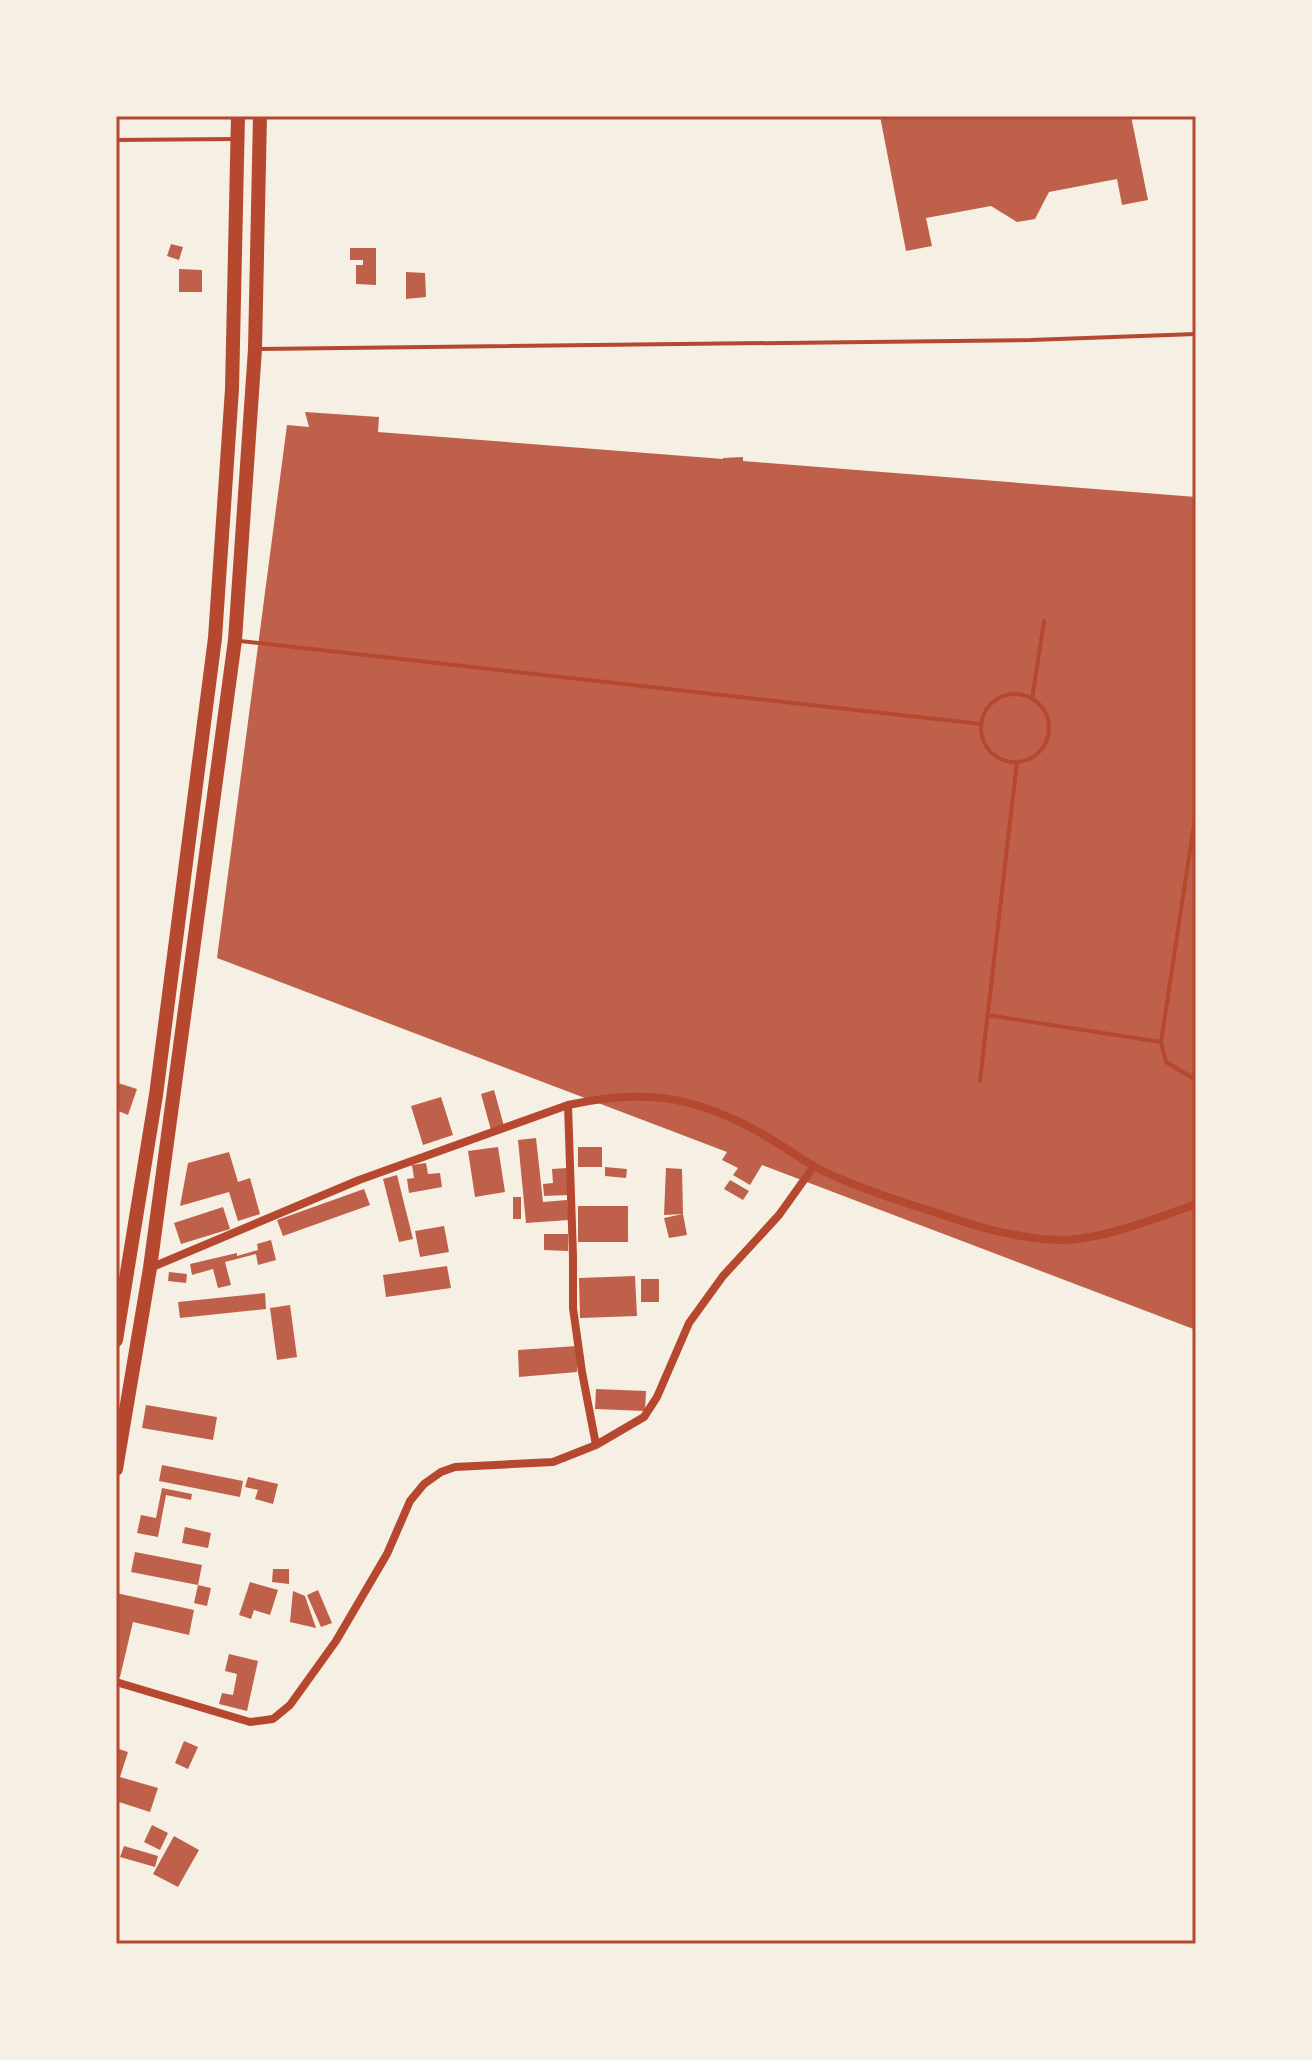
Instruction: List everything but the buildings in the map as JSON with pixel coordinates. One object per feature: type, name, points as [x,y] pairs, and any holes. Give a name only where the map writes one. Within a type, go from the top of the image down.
[{"type":"main road","points":[[116,1340],[156,1095],[215,638],[232,389],[238,116]]},
{"type":"main road","points":[[116,1469],[149,1275],[235,640],[255,349],[260,116]]},
{"type":"street","points":[[126,1280],[149,1275],[359,1180],[568,1105],[599,1098],[638,1095],[673,1099],[714,1110],[850,1184],[968,1224],[1014,1236],[1065,1241],[1122,1230],[1196,1204]]},
{"type":"street","points":[[568,1105],[573,1308],[596,1445]]},
{"type":"street","points":[[116,1682],[250,1722],[273,1719],[290,1705],[336,1641],[387,1554],[410,1501],[424,1484],[455,1467],[553,1462],[596,1445],[644,1417],[657,1397],[689,1323],[723,1276],[779,1215],[814,1166]]},
{"type":"lane","points":[[116,140],[237,139]]},
{"type":"lane","points":[[255,349],[1031,340],[1196,334]]},
{"type":"lane","points":[[1032,699],[1044,621]]},
{"type":"lane","points":[[235,640],[981,724]]},
{"type":"lane","points":[[1011,694],[1022,695],[1041,705],[1049,725],[1048,736],[1037,754],[1017,762],[1005,761],[986,747],[981,724],[991,703],[1011,694]]},
{"type":"lane","points":[[980,1081],[1017,762]]},
{"type":"lane","points":[[1196,811],[1161,1042],[1166,1062],[1196,1080]]},
{"type":"lane","points":[[987,1015],[1161,1042]]}]
